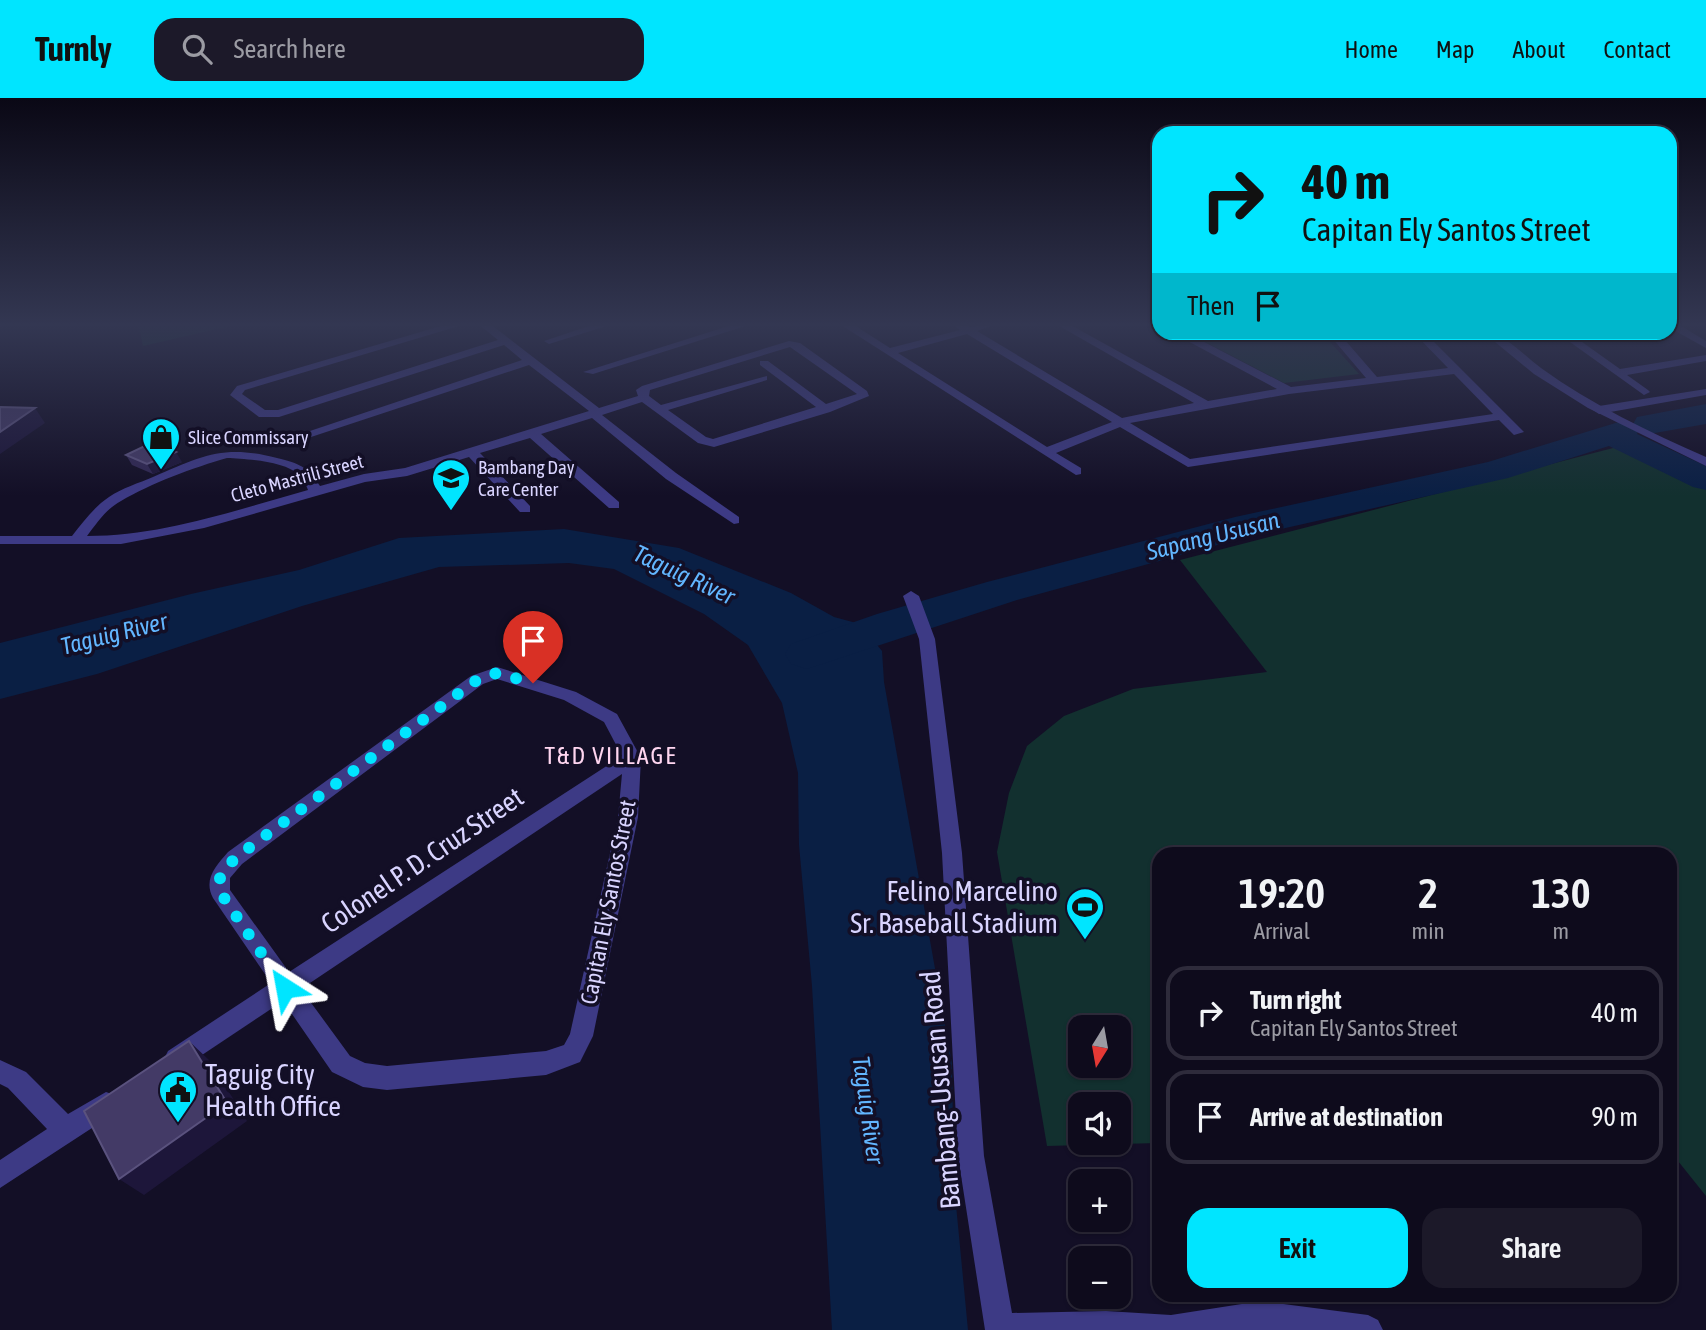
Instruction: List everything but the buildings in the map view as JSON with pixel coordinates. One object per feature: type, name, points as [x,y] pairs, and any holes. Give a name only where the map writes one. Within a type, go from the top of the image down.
[{"type":"street","points":[[267,380],[241,388],[236,395],[263,414],[279,413],[382,380]]},
{"type":"street","points":[[304,435],[470,380]]},
{"type":"street","points":[[557,380],[671,476],[734,520]]},
{"type":"street","name":"Cleto Mastrili Street","points":[[0,540],[121,540],[200,525],[364,478],[407,472],[644,398],[642,390],[670,380]]},
{"type":"street","points":[[659,409],[754,380]]},
{"type":"street","points":[[788,380],[826,409]]},
{"type":"street","name":"Cleto Mastrili Street","points":[[826,409],[860,398],[863,393],[846,380]]},
{"type":"street","points":[[934,380],[1076,471]]},
{"type":"street","points":[[1051,380],[1188,463],[1501,415]]},
{"type":"street","points":[[1162,380],[1204,404]]},
{"type":"street","points":[[1270,380],[1289,390]]},
{"type":"street","points":[[1046,452],[1135,416],[1289,390],[1369,380]]},
{"type":"street","points":[[1465,380],[1518,432]]},
{"type":"street","points":[[1550,380],[1599,410],[1706,462]]},
{"type":"street","points":[[1628,380],[1644,392]]},
{"type":"street","points":[[1599,410],[1706,392]]},
{"type":"street","points":[[644,398],[702,440],[714,443],[826,409]]},
{"type":"street","points":[[532,433],[614,505]]},
{"type":"street","points":[[472,452],[525,509]]},
{"type":"street","points":[[75,541],[99,511],[116,498],[207,459],[226,454],[253,455],[291,465],[304,472],[317,493]]},
{"type":"street","name":"Bambang-Ususan Road","points":[[914,602],[927,639],[952,853],[971,1156],[1000,1329]]},
{"type":"street","name":"Capitan Ely Santos Street","points":[[497,673],[570,696],[611,719],[632,758],[628,817],[581,1036],[572,1054],[546,1063],[387,1078],[363,1074],[341,1064],[285,988],[220,892],[220,876],[235,858],[477,680],[497,673]]},
{"type":"street","name":"Colonel P. D. Cruz Street","points":[[157,1072],[632,758]]},
{"type":"street","points":[[0,1072],[17,1080],[66,1130]]},
{"type":"street","points":[[0,1175],[122,1094]]},
{"type":"street","points":[[1000,1329],[1106,1325],[1171,1330],[1261,1315],[1368,1330]]},
{"type":"green space","points":[[1279,380],[1305,380],[1284,383]]},
{"type":"green space","points":[[1617,447],[1706,488],[1706,1196],[1677,1160],[1677,847],[1152,847],[1152,1143],[1131,1144],[1131,1092],[1068,1092],[1068,1145],[1047,1146],[997,852],[1009,793],[1027,746],[1064,716],[1133,689],[1267,672],[1180,560]]},
{"type":"water","name":"Taguig River","points":[[564,529],[679,548],[791,593],[834,617],[860,624],[882,651],[884,682],[952,1064],[954,1184],[968,1330],[832,1330],[812,986],[799,845],[798,773],[782,703],[748,645],[704,614],[614,569],[569,563],[439,567],[302,606],[97,674],[0,699],[0,643],[191,594],[299,570],[399,538]]},
{"type":"waterway","name":"Sapang Ususan","points":[[1649,424],[1706,414]]},
{"type":"waterway","name":"Sapang Ususan","points":[[1611,434],[1622,431]]},
{"type":"waterway","name":"Sapang Ususan","points":[[807,654],[892,624],[1002,591],[1248,525],[1496,471],[1611,434]]},
{"type":"waterway","points":[[1611,434],[1706,479]]},
{"type":"place","name":"Slice Commissary","points":[[161,471]]},
{"type":"place","name":"Bambang Day Care Center","points":[[451,512]]},
{"type":"place","name":"Felino Marcelino Sr. Baseball Stadium","points":[[1085,941]]},
{"type":"place","name":"Taguig City Health Office","points":[[178,1124]]},
{"type":"district","name":"T&D VILLAGE","points":[[611,756]]},
{"type":"route","points":[[285,988],[220,892],[220,876],[235,858],[477,680],[497,673],[533,683]]}]
